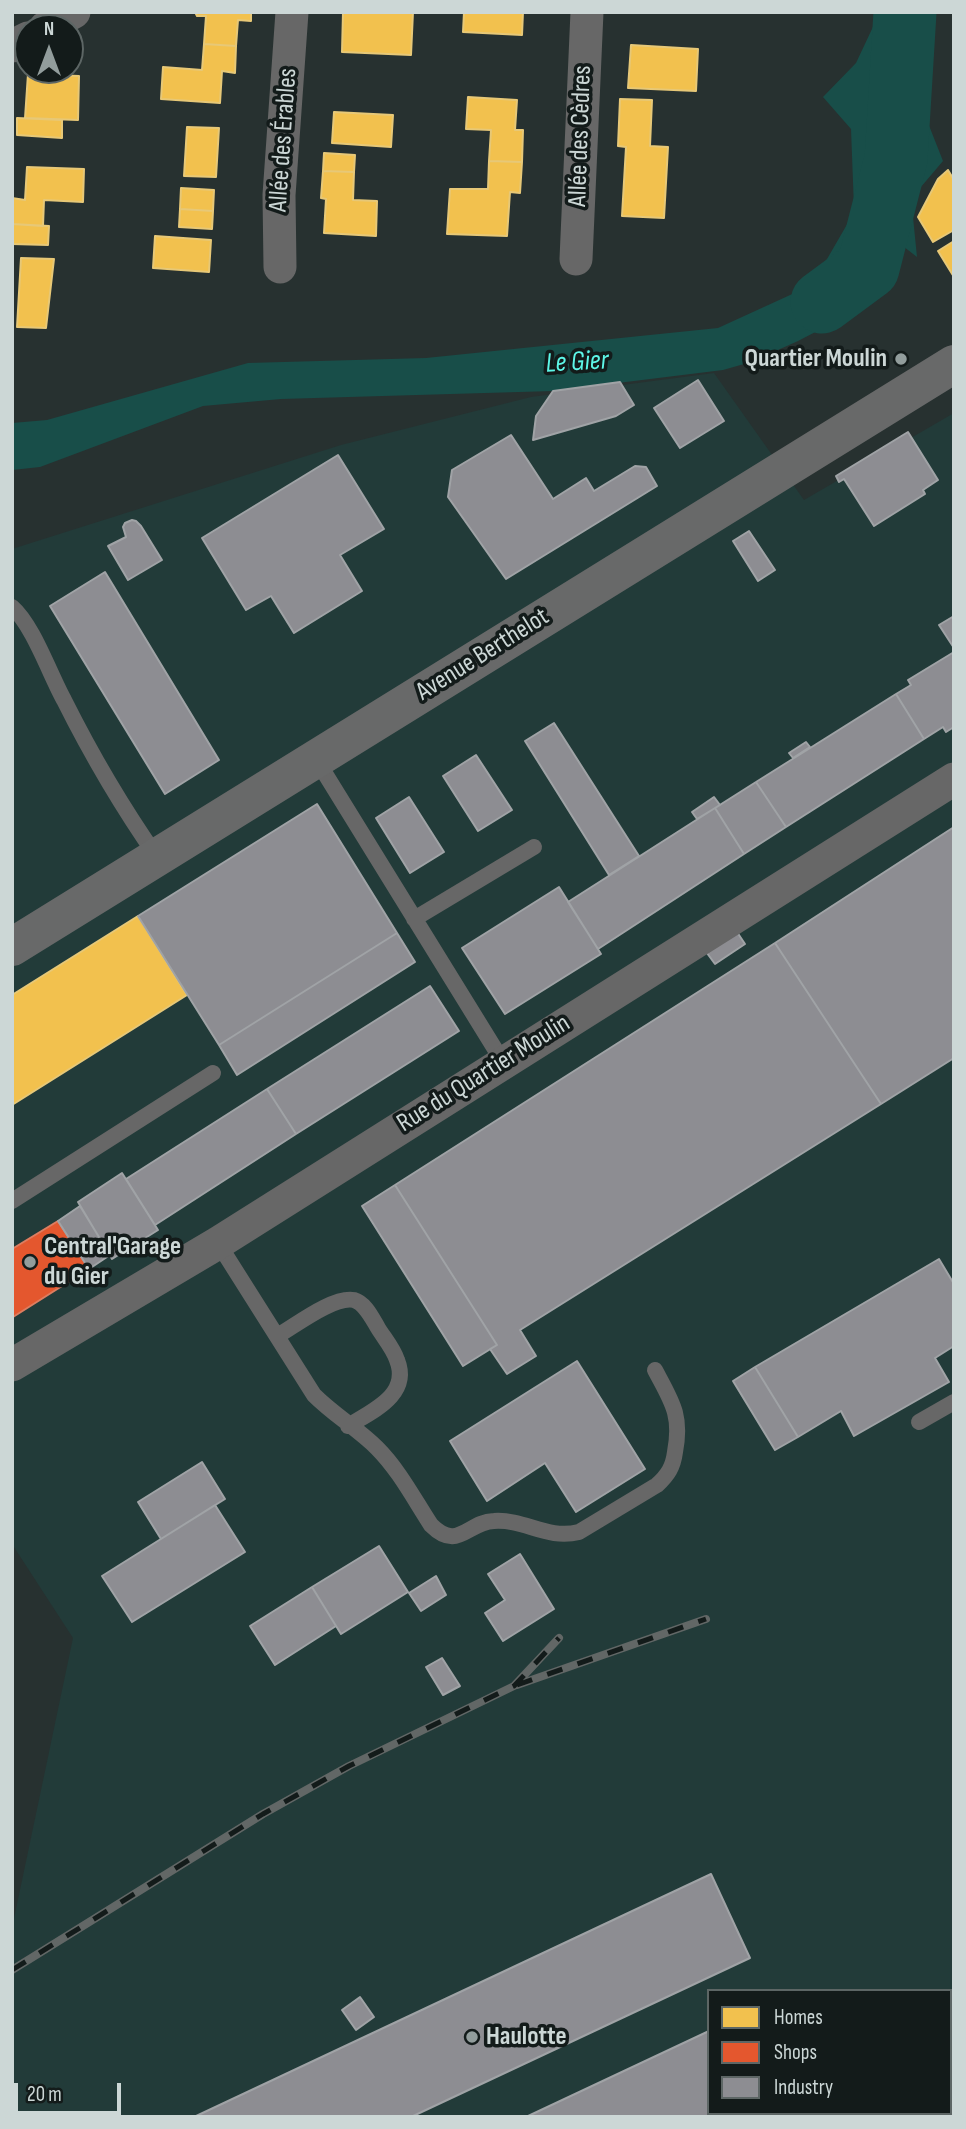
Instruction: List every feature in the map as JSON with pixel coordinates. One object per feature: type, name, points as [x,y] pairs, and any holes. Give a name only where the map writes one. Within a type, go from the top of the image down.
[{"type":"main road","name":"Avenue Berthelot","points":[[12,947],[954,364]]},
{"type":"street","name":"Allée des Érables","points":[[280,267],[279,195],[292,12]]},
{"type":"street","name":"Allée des Cèdres","points":[[576,259],[587,12]]},
{"type":"street","name":"Rue du Quartier Moulin","points":[[12,1365],[218,1243],[954,779]]},
{"type":"lane","points":[[12,607],[28,627],[64,702],[126,811],[157,857]]},
{"type":"lane","points":[[316,758],[503,1062]]},
{"type":"lane","points":[[414,919],[534,846]]},
{"type":"lane","points":[[12,1201],[213,1073]]},
{"type":"lane","points":[[218,1243],[314,1395],[348,1426],[376,1446],[391,1463],[430,1525],[447,1537],[458,1536],[490,1521],[504,1521],[554,1534],[579,1532],[657,1485],[673,1465],[679,1433],[674,1405],[655,1370]]},
{"type":"lane","points":[[277,1336],[325,1307],[344,1300],[356,1300],[366,1309],[396,1356],[400,1380],[395,1393],[384,1404],[348,1426]]},
{"type":"lane","points":[[919,1422],[954,1402]]},
{"type":"shaded area","points":[[714,373],[804,500],[954,413],[954,2117],[12,2117],[12,1928],[73,1638],[12,1544],[12,549],[341,445],[531,397]]},
{"type":"water","points":[[880,12],[927,12],[915,90],[943,161],[909,201],[912,207],[917,257],[854,208],[851,129],[823,97],[856,63]]},
{"type":"water","points":[[849,221],[867,231],[901,260],[865,299],[827,326],[751,362],[723,370],[553,391],[281,399],[203,406],[40,467],[12,470],[12,423],[47,420],[248,363],[426,358],[718,328],[812,285]]},
{"type":"building: Homes","points":[[195,12],[251,12],[251,21],[238,20],[236,46],[204,44],[206,16],[197,16]]},
{"type":"building: Homes","points":[[343,12],[413,12],[411,55],[342,52]]},
{"type":"building: Homes","points":[[464,12],[523,12],[522,35],[463,32]]},
{"type":"building: Homes","points":[[204,44],[236,46],[235,73],[222,71],[220,103],[161,99],[163,67],[202,70]]},
{"type":"building: Homes","points":[[631,45],[698,49],[696,91],[628,88]]},
{"type":"building: Homes","points":[[27,84],[79,84],[78,120],[25,118]]},
{"type":"building: Homes","points":[[468,97],[517,100],[515,130],[523,130],[522,162],[489,161],[491,130],[466,129]]},
{"type":"building: Homes","points":[[620,99],[652,100],[650,146],[668,147],[664,218],[622,216],[626,147],[618,146]]},
{"type":"building: Homes","points":[[334,112],[393,115],[391,147],[332,143]]},
{"type":"building: Homes","points":[[17,118],[62,120],[62,138],[17,135]]},
{"type":"building: Homes","points":[[187,127],[219,128],[216,177],[184,176]]},
{"type":"building: Homes","points":[[324,153],[355,155],[354,172],[323,171]]},
{"type":"building: Homes","points":[[489,161],[522,162],[520,193],[510,192],[507,236],[447,234],[450,189],[488,189]]},
{"type":"building: Homes","points":[[27,167],[84,169],[83,202],[44,200],[43,226],[12,224],[12,198],[25,200]]},
{"type":"building: Homes","points":[[948,170],[954,180],[954,230],[933,242],[918,217],[938,179]]},
{"type":"building: Homes","points":[[323,171],[354,172],[353,200],[377,201],[376,236],[324,233],[326,199],[321,198]]},
{"type":"building: Homes","points":[[181,188],[214,190],[213,211],[180,209]]},
{"type":"building: Homes","points":[[180,209],[213,211],[212,229],[179,227]]},
{"type":"building: Homes","points":[[12,224],[49,226],[48,245],[12,244]]},
{"type":"building: Homes","points":[[155,236],[211,240],[209,272],[153,268]]},
{"type":"building: Homes","points":[[954,241],[954,277],[938,251]]},
{"type":"building: Homes","points":[[21,258],[54,259],[46,328],[17,327]]},
{"type":"building: Homes","points":[[138,916],[187,995],[12,1105],[12,995]]},
{"type":"building: Shops","points":[[58,1221],[89,1269],[13,1317],[12,1249]]},
{"type":"building: Industry","points":[[698,380],[724,421],[680,448],[654,408]]},
{"type":"building: Industry","points":[[620,382],[634,405],[616,416],[533,440],[536,416],[553,391]]},
{"type":"building: Industry","points":[[908,432],[938,480],[923,490],[925,494],[874,526],[844,479],[839,482],[836,476]]},
{"type":"building: Industry","points":[[511,435],[553,499],[586,478],[594,491],[635,466],[646,467],[657,486],[506,579],[448,497],[452,470]]},
{"type":"building: Industry","points":[[338,455],[384,529],[340,555],[362,591],[294,633],[271,596],[246,610],[202,538]]},
{"type":"building: Industry","points":[[132,520],[141,526],[162,560],[128,580],[108,546],[126,537],[123,527]]},
{"type":"building: Industry","points":[[749,531],[775,570],[758,581],[733,541]]},
{"type":"building: Industry","points":[[105,572],[219,760],[165,794],[50,606]]},
{"type":"building: Industry","points":[[954,616],[954,648],[939,625]]},
{"type":"building: Industry","points":[[954,652],[954,727],[946,732],[943,727],[924,739],[896,694],[911,685],[908,680]]},
{"type":"building: Industry","points":[[896,694],[924,739],[786,827],[756,782]]},
{"type":"building: Industry","points":[[554,723],[639,856],[609,875],[525,741]]},
{"type":"building: Industry","points":[[806,742],[810,747],[793,758],[789,753]]},
{"type":"building: Industry","points":[[476,755],[512,810],[478,831],[443,776]]},
{"type":"building: Industry","points":[[756,782],[786,827],[744,854],[715,808]]},
{"type":"building: Industry","points":[[409,797],[444,852],[410,873],[376,818]]},
{"type":"building: Industry","points":[[714,797],[720,805],[697,819],[692,812]]},
{"type":"building: Industry","points":[[317,804],[397,933],[219,1045],[138,916]]},
{"type":"building: Industry","points":[[715,808],[744,854],[598,949],[568,902]]},
{"type":"building: Industry","points":[[954,827],[954,1058],[881,1104],[775,943]]},
{"type":"building: Industry","points":[[559,887],[601,954],[505,1014],[462,948]]},
{"type":"building: Industry","points":[[735,929],[745,944],[715,964],[704,949]]},
{"type":"building: Industry","points":[[397,933],[415,962],[237,1075],[219,1045]]},
{"type":"building: Industry","points":[[775,943],[881,1104],[520,1330],[536,1356],[507,1374],[490,1349],[497,1345],[395,1185]]},
{"type":"building: Industry","points":[[430,986],[459,1031],[296,1134],[267,1089]]},
{"type":"building: Industry","points":[[267,1089],[296,1134],[155,1225],[126,1179]]},
{"type":"building: Industry","points":[[122,1173],[158,1230],[112,1259],[78,1202]]},
{"type":"building: Industry","points":[[395,1185],[497,1345],[463,1366],[362,1206]]},
{"type":"building: Industry","points":[[80,1206],[110,1255],[89,1269],[58,1221]]},
{"type":"building: Industry","points":[[939,1259],[954,1284],[954,1346],[935,1358],[949,1382],[854,1436],[841,1411],[798,1437],[755,1367]]},
{"type":"building: Industry","points":[[577,1361],[645,1469],[576,1512],[545,1463],[487,1501],[450,1441]]},
{"type":"building: Industry","points":[[755,1367],[798,1437],[775,1450],[733,1381]]},
{"type":"building: Industry","points":[[202,1462],[225,1499],[161,1539],[138,1502]]},
{"type":"building: Industry","points":[[215,1505],[245,1552],[132,1622],[102,1576]]},
{"type":"building: Industry","points":[[379,1546],[408,1592],[341,1634],[312,1587]]},
{"type":"building: Industry","points":[[520,1554],[554,1609],[503,1641],[485,1613],[505,1600],[488,1574]]},
{"type":"building: Industry","points":[[436,1576],[446,1595],[421,1611],[409,1593]]},
{"type":"building: Industry","points":[[312,1587],[336,1626],[275,1665],[250,1626]]},
{"type":"building: Industry","points":[[442,1658],[460,1686],[443,1695],[426,1667]]},
{"type":"building: Industry","name":"Haulotte","points":[[711,1874],[750,1958],[411,2117],[194,2117]]},
{"type":"building: Industry","points":[[360,1997],[374,2017],[356,2030],[342,2010]]},
{"type":"building: Industry","points":[[707,2032],[707,2115],[825,2117],[526,2117]]},
{"type":"waterway","name":"Le Gier","points":[[822,302],[868,268],[896,159],[905,12]]},
{"type":"railway","points":[[517,1685],[706,1619]]},
{"type":"railway","points":[[12,1970],[263,1814],[349,1766],[514,1686],[559,1638]]},
{"type":"place","name":"Quartier Moulin","points":[[901,359]]},
{"type":"place","name":"Central'Garage du Gier","points":[[30,1262]]},
{"type":"place","name":"Haulotte","points":[[472,2037]]}]
